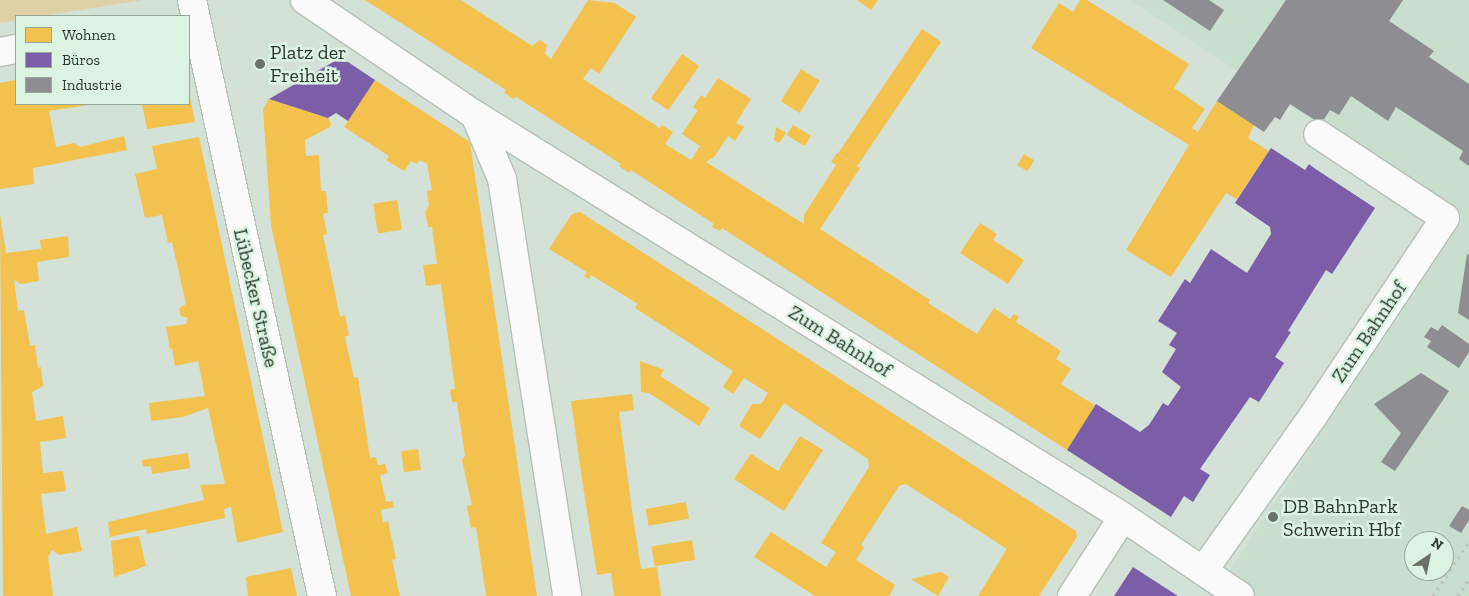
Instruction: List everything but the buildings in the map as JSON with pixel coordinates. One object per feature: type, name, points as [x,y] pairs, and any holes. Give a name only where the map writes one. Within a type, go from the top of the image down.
[{"type":"street","name":"Zum Bahnhof","points":[[305,0],[475,115],[1123,517],[1240,596]]},
{"type":"street","name":"Lübecker Straße","points":[[192,14],[322,596]]},
{"type":"street","points":[[0,52],[15,49]]},
{"type":"street","points":[[475,115],[502,179],[567,596]]},
{"type":"street","name":"Zum Bahnhof","points":[[1203,571],[1313,416],[1445,218],[1318,134]]},
{"type":"street","points":[[1072,596],[1123,517]]},
{"type":"shaded area","points":[[0,0],[143,0],[49,15],[15,15],[15,21],[0,23]]},
{"type":"shaded area","points":[[1130,0],[1469,0],[1469,596],[1240,596],[1221,583],[1463,220]]},
{"type":"railway","points":[[1433,596],[1469,542]]},
{"type":"railway","points":[[1458,596],[1469,579]]},
{"type":"place","name":"Platz der Freiheit","points":[[260,64]]},
{"type":"place","name":"DB BahnPark Schwerin Hbf","points":[[1273,517]]}]
